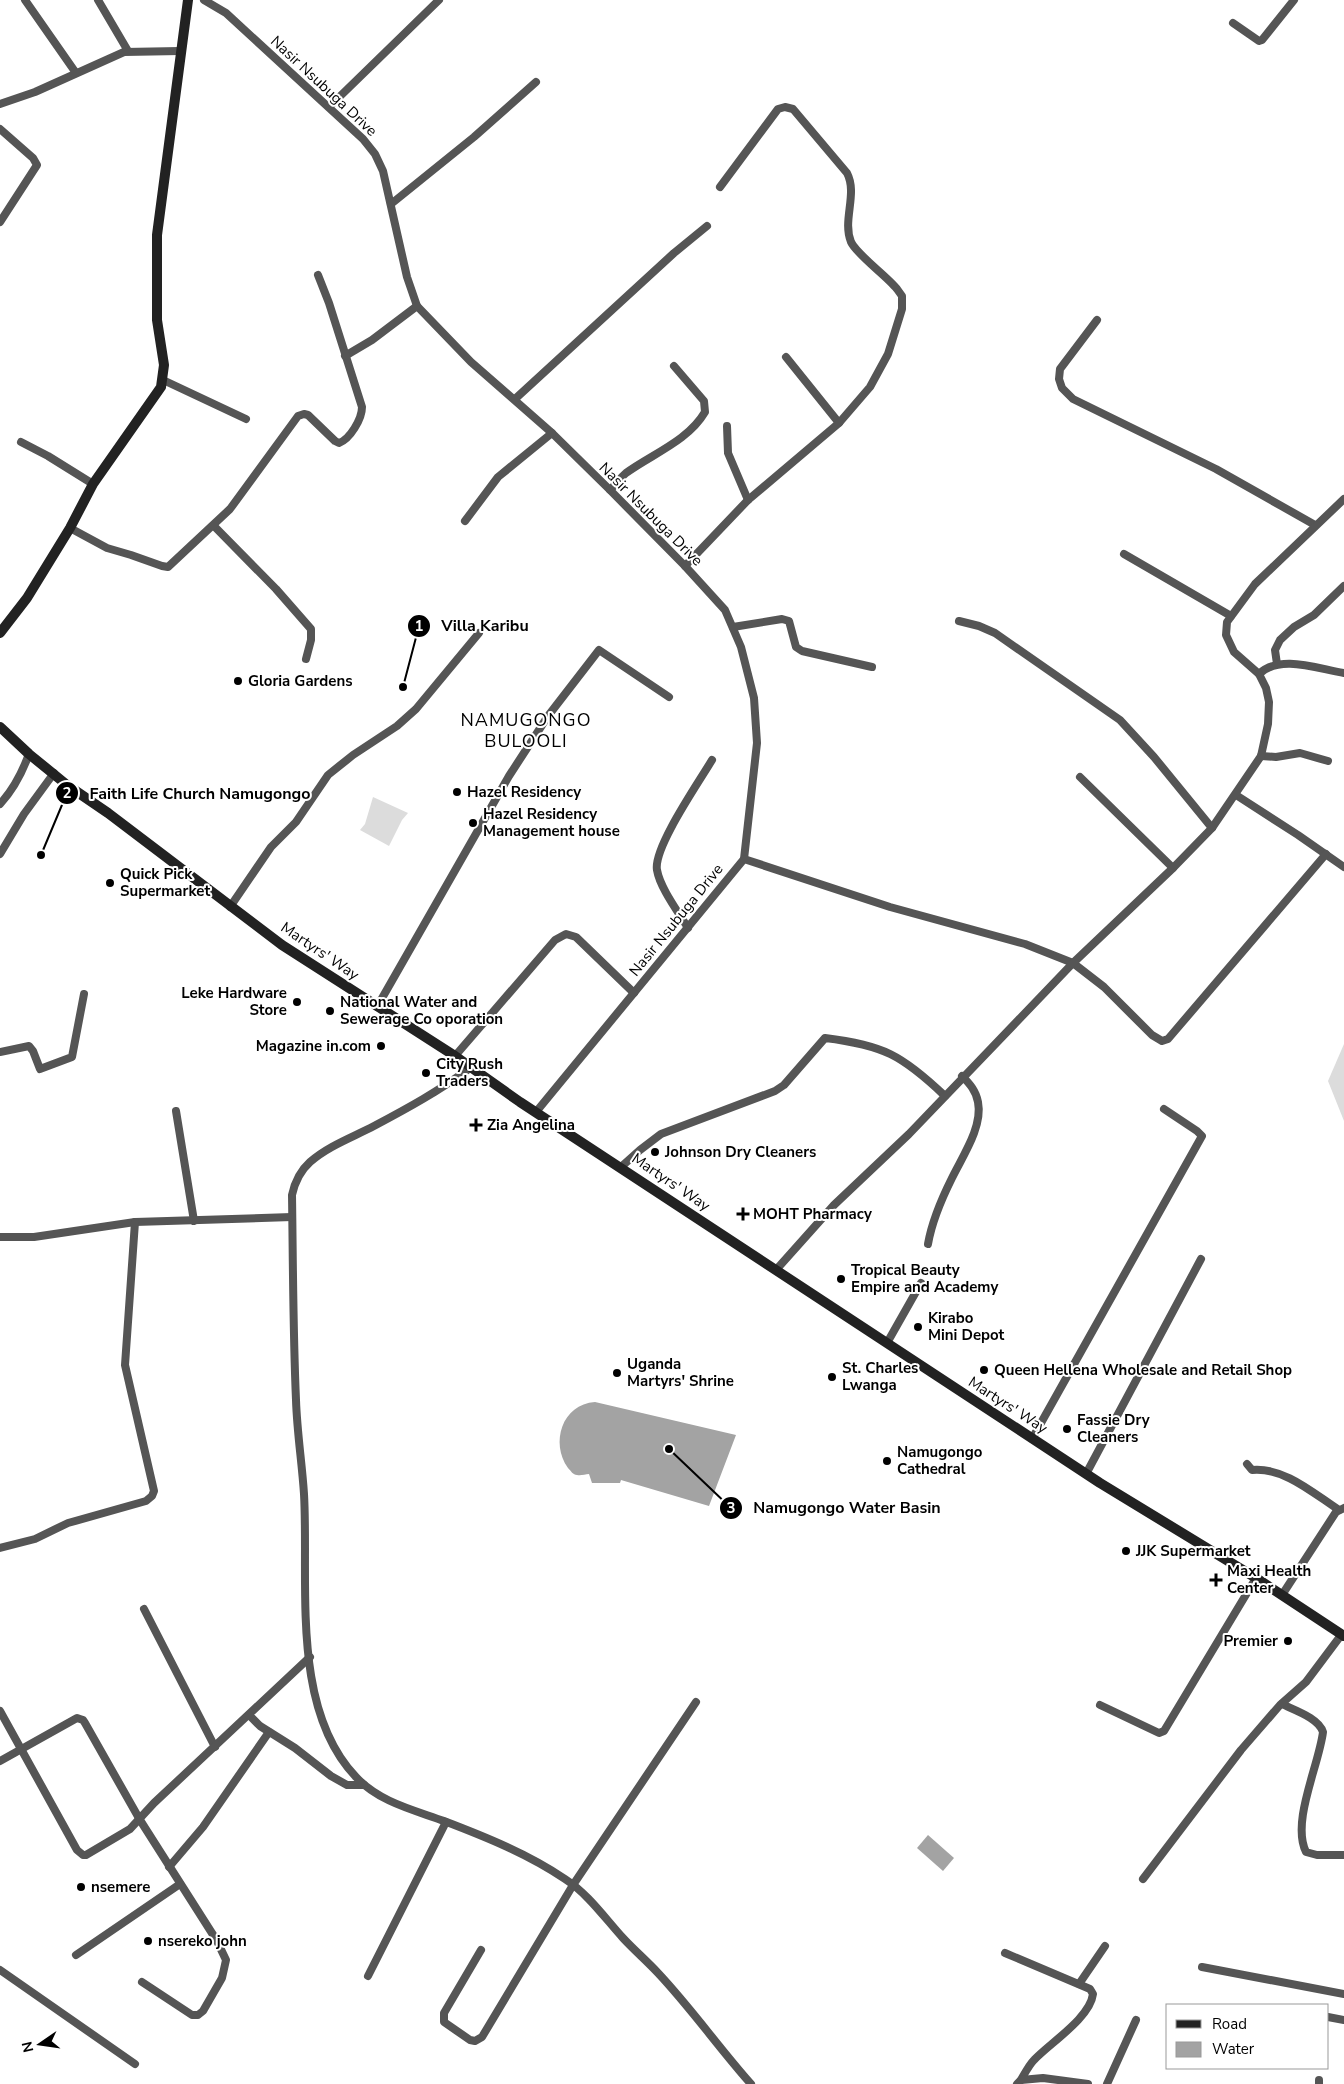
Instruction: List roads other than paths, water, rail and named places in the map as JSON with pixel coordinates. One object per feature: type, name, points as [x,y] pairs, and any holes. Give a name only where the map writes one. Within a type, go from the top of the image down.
[{"type":"main road","points":[[0,633],[27,598],[70,528],[93,484],[161,387],[164,365],[157,320],[157,235],[188,0]]},
{"type":"main road","name":"Martyrs' Way","points":[[0,727],[28,754],[282,945],[455,1056],[536,1112],[1086,1474],[1256,1578],[1343,1635]]},
{"type":"street","points":[[24,0],[76,72]]},
{"type":"street","points":[[98,0],[128,52]]},
{"type":"street","name":"Nasir Nsubuga Drive","points":[[204,0],[226,12],[363,139],[375,154],[383,171],[407,276],[417,306],[471,362],[552,433],[685,566],[724,610],[733,627],[749,674],[757,728],[744,859],[536,1112]]},
{"type":"street","points":[[329,107],[439,0]]},
{"type":"street","points":[[1233,23],[1255,39],[1262,40],[1294,0]]},
{"type":"street","points":[[0,104],[35,92],[76,72],[128,52],[180,51]]},
{"type":"street","points":[[391,204],[474,137],[536,82]]},
{"type":"street","points":[[685,566],[748,500],[839,423],[870,387],[888,354],[902,309],[902,296],[898,288],[851,242],[848,230],[849,177],[799,114],[782,107],[720,187]]},
{"type":"street","points":[[0,129],[33,158],[37,165],[0,222]]},
{"type":"street","points":[[515,399],[674,253],[707,226]]},
{"type":"street","points":[[70,528],[107,548],[165,567],[174,563],[230,509],[298,416],[308,415],[335,441],[339,443],[344,441],[362,414],[362,407],[318,274]]},
{"type":"street","points":[[345,356],[372,340],[417,306]]},
{"type":"street","points":[[1097,320],[1060,369],[1059,379],[1062,388],[1073,399],[1216,468],[1314,525]]},
{"type":"street","points":[[786,357],[839,423]]},
{"type":"street","points":[[610,490],[624,475],[668,447],[694,426],[705,412],[704,401],[674,366]]},
{"type":"street","points":[[162,380],[246,419]]},
{"type":"street","points":[[727,426],[728,453],[748,500]]},
{"type":"street","points":[[465,521],[498,477],[552,433]]},
{"type":"street","points":[[21,442],[48,456],[93,484]]},
{"type":"street","points":[[776,1270],[834,1205],[909,1134],[962,1076],[1036,1004],[1073,963],[1173,868],[1212,828],[1261,756],[1268,724],[1269,702],[1266,688],[1259,674],[1234,652],[1229,643],[1226,630],[1231,616],[1255,584],[1314,525],[1344,499]]},
{"type":"street","points":[[214,526],[276,589],[311,629],[311,640],[306,659]]},
{"type":"street","points":[[1124,554],[1231,616]]},
{"type":"street","points":[[1277,664],[1275,650],[1280,640],[1294,627],[1314,615],[1344,586]]},
{"type":"street","points":[[733,627],[782,620],[789,621],[796,647],[802,651],[872,667]]},
{"type":"street","points":[[959,622],[979,626],[995,633],[1120,720],[1154,757],[1212,828]]},
{"type":"street","points":[[230,907],[271,847],[296,822],[328,775],[353,755],[397,726],[416,709],[478,633]]},
{"type":"street","points":[[377,1007],[509,776],[548,716],[599,650],[669,697]]},
{"type":"street","points":[[1259,674],[1265,668],[1277,664],[1301,665],[1344,673]]},
{"type":"street","points":[[1261,756],[1300,753],[1328,761]]},
{"type":"street","points":[[0,804],[10,793],[21,774],[28,754]]},
{"type":"street","points":[[688,928],[660,879],[656,867],[658,857],[679,814],[712,760]]},
{"type":"street","points":[[0,854],[24,814],[54,773]]},
{"type":"street","points":[[1080,777],[1173,868]]},
{"type":"street","points":[[1236,795],[1344,867]]},
{"type":"street","points":[[744,859],[890,907],[1025,944],[1073,963],[1104,987],[1152,1035],[1159,1040],[1165,1040],[1326,854]]},
{"type":"street","points":[[455,1056],[536,961],[563,935],[570,934],[576,937],[634,993]]},
{"type":"street","points":[[0,1052],[29,1046],[40,1069],[72,1057],[84,994]]},
{"type":"street","points":[[621,1167],[661,1134],[776,1091],[784,1085],[825,1038],[856,1041],[894,1054],[920,1072],[945,1096]]},
{"type":"street","points":[[470,1068],[440,1090],[416,1104],[322,1153],[312,1160],[294,1183],[292,1217],[296,1402],[304,1497],[305,1616],[316,1697],[329,1738],[336,1753],[364,1785],[376,1794],[508,1847],[542,1865],[573,1885],[596,1906],[624,1939],[659,1974],[751,2084]]},
{"type":"street","points":[[928,1244],[932,1226],[952,1178],[966,1152],[977,1120],[979,1105],[976,1093],[962,1076]]},
{"type":"street","points":[[1032,1438],[1202,1136],[1164,1109]]},
{"type":"street","points":[[176,1111],[194,1221]]},
{"type":"street","points":[[0,1236],[34,1237],[135,1222],[292,1217]]},
{"type":"street","points":[[0,1548],[34,1539],[68,1524],[146,1501],[152,1496],[154,1491],[125,1365],[135,1222]]},
{"type":"street","points":[[1086,1474],[1201,1259]]},
{"type":"street","points":[[887,1343],[921,1283]]},
{"type":"street","points":[[1247,1464],[1252,1470],[1264,1469],[1288,1477],[1341,1509],[1282,1595]]},
{"type":"street","points":[[1100,1705],[1158,1733],[1164,1731],[1256,1578]]},
{"type":"street","points":[[144,1609],[215,1747]]},
{"type":"street","points":[[1143,1879],[1241,1750],[1282,1704],[1306,1682],[1343,1635]]},
{"type":"street","points":[[0,1711],[77,1850],[83,1855],[130,1829],[310,1657]]},
{"type":"street","points":[[481,1950],[444,2013],[443,2019],[444,2022],[470,2040],[476,2041],[482,2038],[573,1885],[696,1702]]},
{"type":"street","points":[[1282,1704],[1314,1720],[1322,1726],[1323,1732],[1302,1817],[1301,1833],[1303,1846],[1306,1852],[1317,1855],[1344,1855]]},
{"type":"street","points":[[249,1715],[269,1732],[295,1748],[339,1781],[347,1785],[364,1785]]},
{"type":"street","points":[[0,1761],[74,1720],[83,1720],[140,1820],[223,1951],[226,1960],[222,1978],[203,2011],[195,2016],[142,1982]]},
{"type":"street","points":[[169,1867],[203,1827],[269,1732]]},
{"type":"street","points":[[368,1976],[446,1822]]},
{"type":"street","points":[[76,1955],[180,1884]]},
{"type":"street","points":[[1079,1984],[1105,1946]]},
{"type":"street","points":[[1005,1953],[1090,1989],[1093,1994],[1091,2004],[1081,2017],[1032,2062],[1019,2082]]},
{"type":"street","points":[[1202,1968],[1344,1994]]},
{"type":"street","points":[[0,1970],[135,2064]]},
{"type":"street","points":[[1329,2017],[1344,2020]]},
{"type":"street","points":[[1107,2084],[1136,2020]]},
{"type":"street","points":[[1019,2082],[1056,2081],[1088,2084]]},
{"type":"water","points":[[595,1402],[736,1435],[709,1506],[621,1480],[620,1483],[592,1483],[589,1474],[579,1475],[572,1473],[563,1458],[560,1447],[562,1426],[574,1410],[584,1404]]},
{"type":"water","points":[[928,1835],[954,1858],[943,1871],[917,1848]]},
{"type":"place","name":"Gloria Gardens","points":[[238,681]]},
{"type":"place","name":"Villa Karibu","points":[[403,687]]},
{"type":"place","name":"Hazel Residency","points":[[457,792]]},
{"type":"place","name":"Hazel Residency Management house","points":[[473,823]]},
{"type":"place","name":"Faith Life Church Namugongo","points":[[41,855]]},
{"type":"place","name":"Quick Pick Supermarket","points":[[110,883]]},
{"type":"place","name":"Leke Hardware Store","points":[[297,1002]]},
{"type":"place","name":"National Water and Sewerage Co oporation","points":[[330,1011]]},
{"type":"place","name":"Magazine in.com","points":[[381,1046]]},
{"type":"place","name":"City Rush Traders","points":[[426,1073]]},
{"type":"place","name":"Zia Angelina","points":[[476,1125]]},
{"type":"place","name":"Johnson Dry Cleaners","points":[[655,1152]]},
{"type":"place","name":"MOHT Pharmacy","points":[[743,1214]]},
{"type":"place","name":"Tropical Beauty Empire and Academy","points":[[841,1279]]},
{"type":"place","name":"Kirabo Mini Depot","points":[[918,1327]]},
{"type":"place","name":"Queen Hellena Wholesale and Retail Shop","points":[[984,1370]]},
{"type":"place","name":"Uganda Martyrs' Shrine","points":[[617,1373]]},
{"type":"place","name":"St. Charles Lwanga","points":[[832,1377]]},
{"type":"place","name":"Fassie Dry Cleaners","points":[[1067,1429]]},
{"type":"place","name":"Namugongo Water Basin","points":[[669,1449]]},
{"type":"place","name":"Namugongo Cathedral","points":[[887,1461]]},
{"type":"place","name":"JJK Supermarket","points":[[1126,1551]]},
{"type":"place","name":"Maxi Health Center","points":[[1216,1580]]},
{"type":"place","name":"Premier","points":[[1288,1641]]},
{"type":"place","name":"nsemere","points":[[81,1887]]},
{"type":"place","name":"nsereko john","points":[[148,1941]]},
{"type":"district","name":"NAMUGONGO BULOOLI","points":[[526,730]]}]
